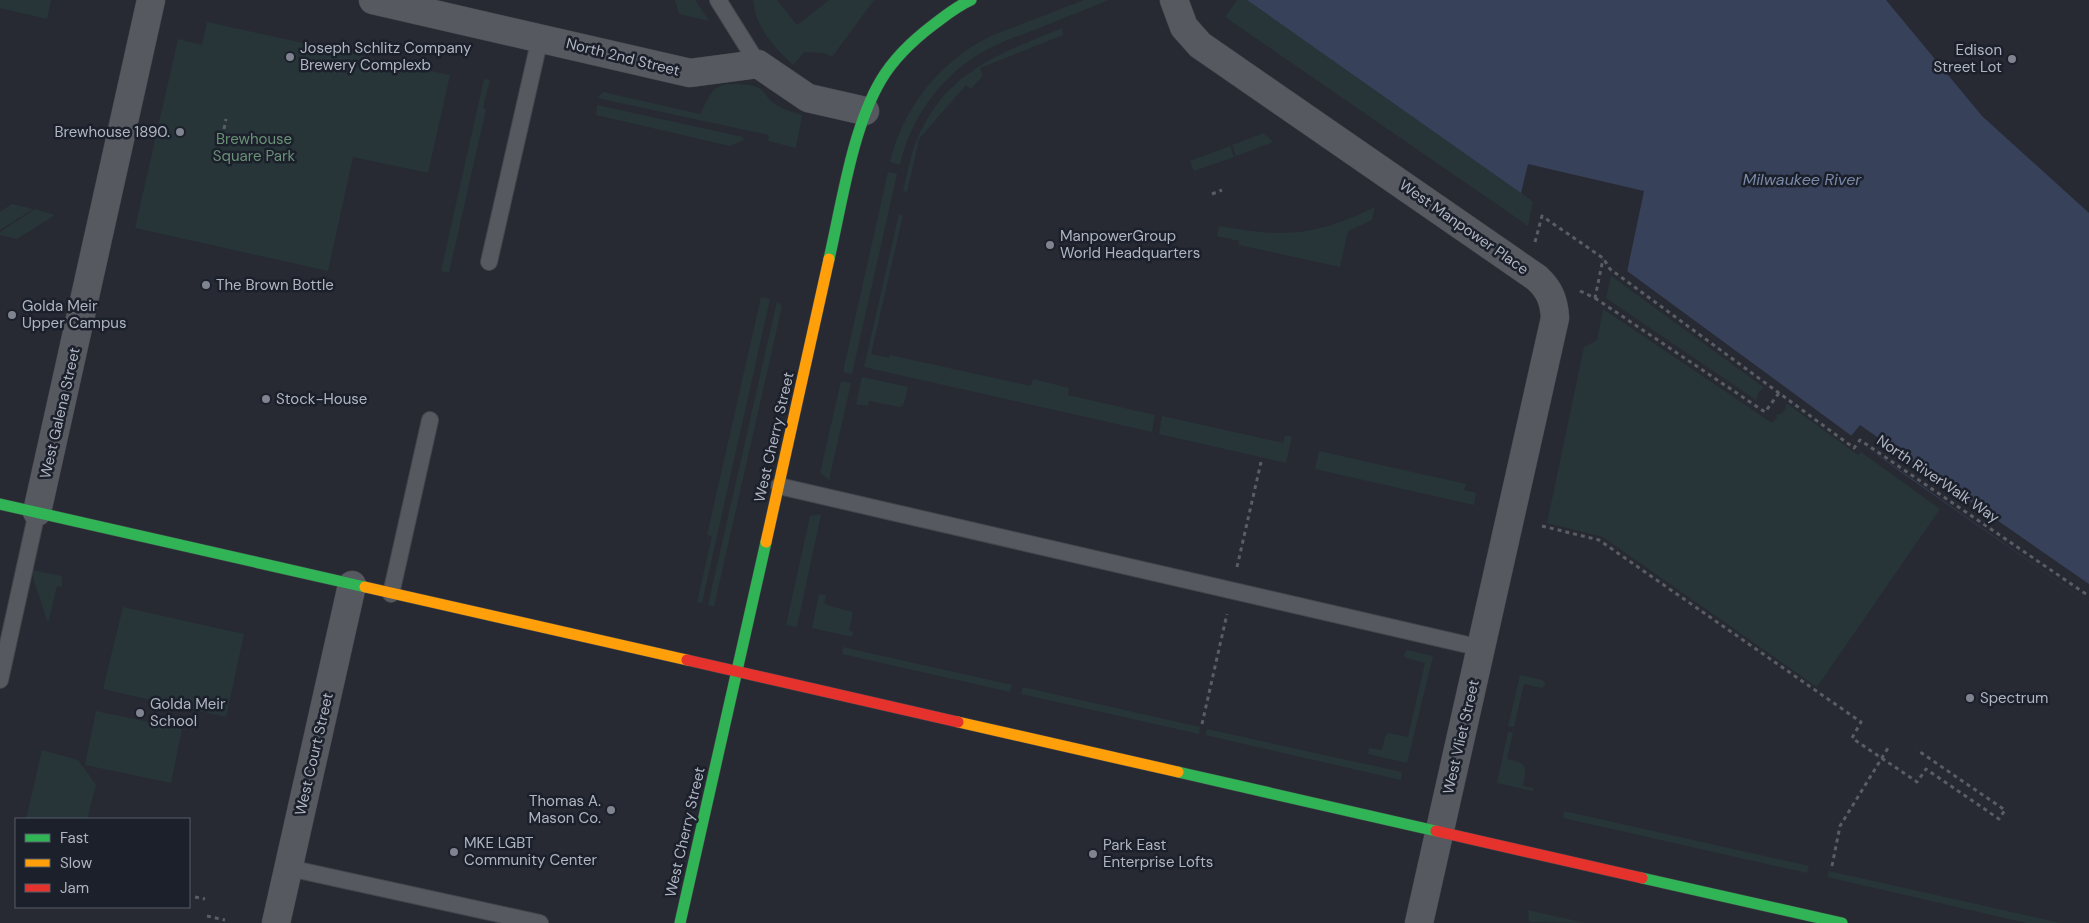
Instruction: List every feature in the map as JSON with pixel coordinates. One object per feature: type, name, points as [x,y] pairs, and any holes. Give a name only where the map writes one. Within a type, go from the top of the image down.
[{"type":"main road","name":"West Cherry Street","points":[[680,923],[841,208],[865,111],[879,82],[905,50],[924,32],[958,7],[971,0]]},
{"type":"main road","points":[[0,504],[1439,832],[1785,917],[1842,923]]},
{"type":"street","name":"West Galena Street","points":[[37,512],[151,0]]},
{"type":"street","name":"North 2nd Street","points":[[373,0],[690,73],[758,64]]},
{"type":"street","name":"West Manpower Place","points":[[1174,0],[1184,27],[1200,45],[1546,286],[1554,304],[1555,318],[1503,550]]},
{"type":"street","points":[[758,64],[808,98],[865,111]]},
{"type":"street","name":"West Vliet Street","points":[[1418,923],[1503,550]]},
{"type":"street","name":"West Court Street","points":[[276,923],[352,585]]},
{"type":"lane","points":[[718,0],[758,64]]},
{"type":"lane","points":[[489,262],[540,38]]},
{"type":"lane","points":[[390,594],[430,420]]},
{"type":"lane","points":[[779,486],[1481,648]]},
{"type":"lane","name":"West Galena Street","points":[[0,680],[37,512]]},
{"type":"lane","points":[[289,868],[540,923]]},
{"type":"path","points":[[224,129],[226,119]]},
{"type":"path","points":[[1212,194],[1222,190]]},
{"type":"path","name":"North RiverWalk Way","points":[[1534,245],[1542,216],[1603,258],[1610,269],[1854,448],[1860,440],[2089,596]]},
{"type":"path","points":[[1597,288],[1603,258]]},
{"type":"path","points":[[1594,298],[1606,304],[1765,412],[1779,393]]},
{"type":"path","points":[[1542,526],[1599,540],[1861,722],[1852,738],[1917,782],[1926,769],[1998,819],[2005,810],[1917,750]]},
{"type":"path","points":[[1832,866],[1840,826],[1888,748]]},
{"type":"path","points":[[195,897],[205,899]]},
{"type":"path","points":[[207,916],[225,920]]},
{"type":"green space","points":[[0,0],[51,0],[47,19],[0,8]]},
{"type":"green space","points":[[675,0],[695,0],[709,21],[679,14]]},
{"type":"green space","points":[[753,0],[777,0],[797,25],[829,0],[874,0],[832,57],[824,53],[804,52],[793,65],[773,44],[762,28],[757,19]]},
{"type":"green space","points":[[1084,0],[1109,0],[1007,40],[966,63],[940,86],[919,115],[911,131],[900,165],[890,162],[904,123],[914,105],[940,72],[956,58],[991,36]]},
{"type":"green space","points":[[1237,0],[1247,0],[1533,201],[1528,226],[1225,17]]},
{"type":"green space","name":"Brewhouse Square Park","points":[[207,22],[450,75],[428,173],[353,157],[328,271],[135,228],[178,39],[202,45]]},
{"type":"green space","points":[[1062,28],[1063,35],[980,68],[983,76],[971,89],[966,85],[919,139],[907,192],[903,191],[913,150],[924,124],[938,103],[954,85],[992,59]]},
{"type":"green space","points":[[484,79],[490,80],[483,108],[486,109],[449,273],[441,271]]},
{"type":"green space","points":[[727,84],[754,86],[762,90],[775,104],[802,115],[796,148],[768,141],[769,135],[597,98],[603,92],[700,114],[713,91]]},
{"type":"green space","points":[[597,105],[743,137],[744,140],[730,146],[596,115]]},
{"type":"green space","points":[[1264,133],[1273,142],[1236,156],[1232,145]]},
{"type":"green space","points":[[1230,146],[1234,157],[1194,171],[1190,161]]},
{"type":"green space","points":[[888,172],[897,174],[852,374],[843,372]]},
{"type":"green space","points":[[12,204],[33,209],[0,230],[0,212]]},
{"type":"green space","points":[[1375,207],[1372,220],[1348,231],[1340,267],[1239,245],[1239,241],[1217,236],[1219,226],[1282,233],[1317,229],[1354,217]]},
{"type":"green space","points":[[35,209],[55,215],[17,239],[0,235],[0,232]]},
{"type":"green space","points":[[899,214],[903,215],[871,354],[889,358],[890,355],[1031,386],[1033,379],[1069,388],[1068,395],[1155,415],[1152,432],[864,367]]},
{"type":"green space","points":[[1611,276],[1762,386],[1764,388],[1759,391],[1756,400],[1606,298]]},
{"type":"green space","points":[[761,297],[770,299],[702,603],[697,602],[712,536],[707,535]]},
{"type":"green space","points":[[777,301],[782,306],[714,607],[708,605]]},
{"type":"green space","points":[[1603,309],[1772,423],[1777,418],[1776,415],[1784,412],[1786,403],[1858,455],[1861,452],[1940,509],[1817,687],[1603,537],[1547,523],[1584,347],[1597,340]]},
{"type":"green space","points":[[862,377],[908,387],[903,406],[869,401],[868,406],[856,404]]},
{"type":"green space","points":[[841,381],[851,383],[829,480],[820,473]]},
{"type":"green space","points":[[1162,416],[1283,443],[1285,435],[1292,437],[1286,463],[1159,434]]},
{"type":"green space","points":[[1319,451],[1466,484],[1464,490],[1476,493],[1474,505],[1315,469]]},
{"type":"green space","points":[[821,514],[797,627],[786,625],[810,516]]},
{"type":"green space","points":[[32,570],[62,576],[62,587],[57,586],[48,623],[34,581]]},
{"type":"green space","points":[[819,594],[826,595],[824,604],[853,612],[849,630],[853,632],[852,637],[812,628]]},
{"type":"green space","points":[[123,607],[244,634],[226,717],[103,689]]},
{"type":"green space","points":[[843,647],[1012,685],[1010,692],[842,654]]},
{"type":"green space","points":[[1407,650],[1433,656],[1407,763],[1368,754],[1369,748],[1382,750],[1385,737],[1389,733],[1408,737],[1425,663],[1406,658],[1404,655]]},
{"type":"green space","points":[[1520,675],[1543,680],[1546,684],[1542,688],[1524,684],[1514,727],[1508,726]]},
{"type":"green space","points":[[1023,687],[1200,727],[1199,734],[1021,694]]},
{"type":"green space","points":[[96,711],[182,729],[171,783],[85,765]]},
{"type":"green space","points":[[1207,729],[1402,772],[1401,780],[1205,735]]},
{"type":"green space","points":[[1508,732],[1513,732],[1507,759],[1519,762],[1524,766],[1523,786],[1534,788],[1533,791],[1497,783]]},
{"type":"green space","points":[[42,750],[78,760],[96,785],[87,818],[26,818]]},
{"type":"green space","points":[[1564,811],[1809,866],[1807,873],[1563,818]]},
{"type":"green space","points":[[1829,871],[2061,923],[2027,923],[2013,920],[1827,877]]},
{"type":"green space","points":[[1528,910],[1585,923],[1529,922]]},
{"type":"water","name":"Milwaukee River","points":[[1247,0],[1886,0],[1982,116],[2089,213],[2089,603],[1898,470],[1521,193]]},
{"type":"pier","points":[[1528,164],[1644,191],[1627,272],[1521,193]]},
{"type":"pier","points":[[1860,425],[2089,584],[2089,603],[1851,436]]},
{"type":"traffic: fast","points":[[829,259],[855,143],[871,99],[881,80],[904,50],[918,37],[951,11],[971,0]]},
{"type":"traffic: fast","points":[[0,504],[365,587]]},
{"type":"traffic: fast","points":[[680,923],[766,542]]},
{"type":"traffic: fast","points":[[1178,772],[1436,831]]},
{"type":"traffic: fast","points":[[1642,878],[1842,923]]},
{"type":"traffic: slow","points":[[766,542],[829,259]]},
{"type":"traffic: slow","points":[[365,587],[687,660]]},
{"type":"traffic: slow","points":[[958,722],[1178,772]]},
{"type":"traffic: jam","points":[[687,660],[958,722]]},
{"type":"traffic: jam","points":[[1436,831],[1642,878]]},
{"type":"place","name":"Joseph Schlitz Company Brewery Complexb","points":[[290,57]]},
{"type":"place","name":"Edison Street Lot","points":[[2012,59]]},
{"type":"place","name":"Brewhouse 1890.","points":[[180,132]]},
{"type":"place","name":"ManpowerGroup World Headquarters","points":[[1050,245]]},
{"type":"place","name":"The Brown Bottle","points":[[206,285]]},
{"type":"place","name":"Golda Meir Upper Campus","points":[[12,315]]},
{"type":"place","name":"Stock-House","points":[[266,399]]},
{"type":"place","name":"Spectrum","points":[[1970,698]]},
{"type":"place","name":"Golda Meir School","points":[[140,713]]},
{"type":"place","name":"Thomas A. Mason Co.","points":[[611,810]]},
{"type":"place","name":"MKE LGBT Community Center","points":[[454,852]]},
{"type":"place","name":"Park East Enterprise Lofts","points":[[1093,854]]}]
